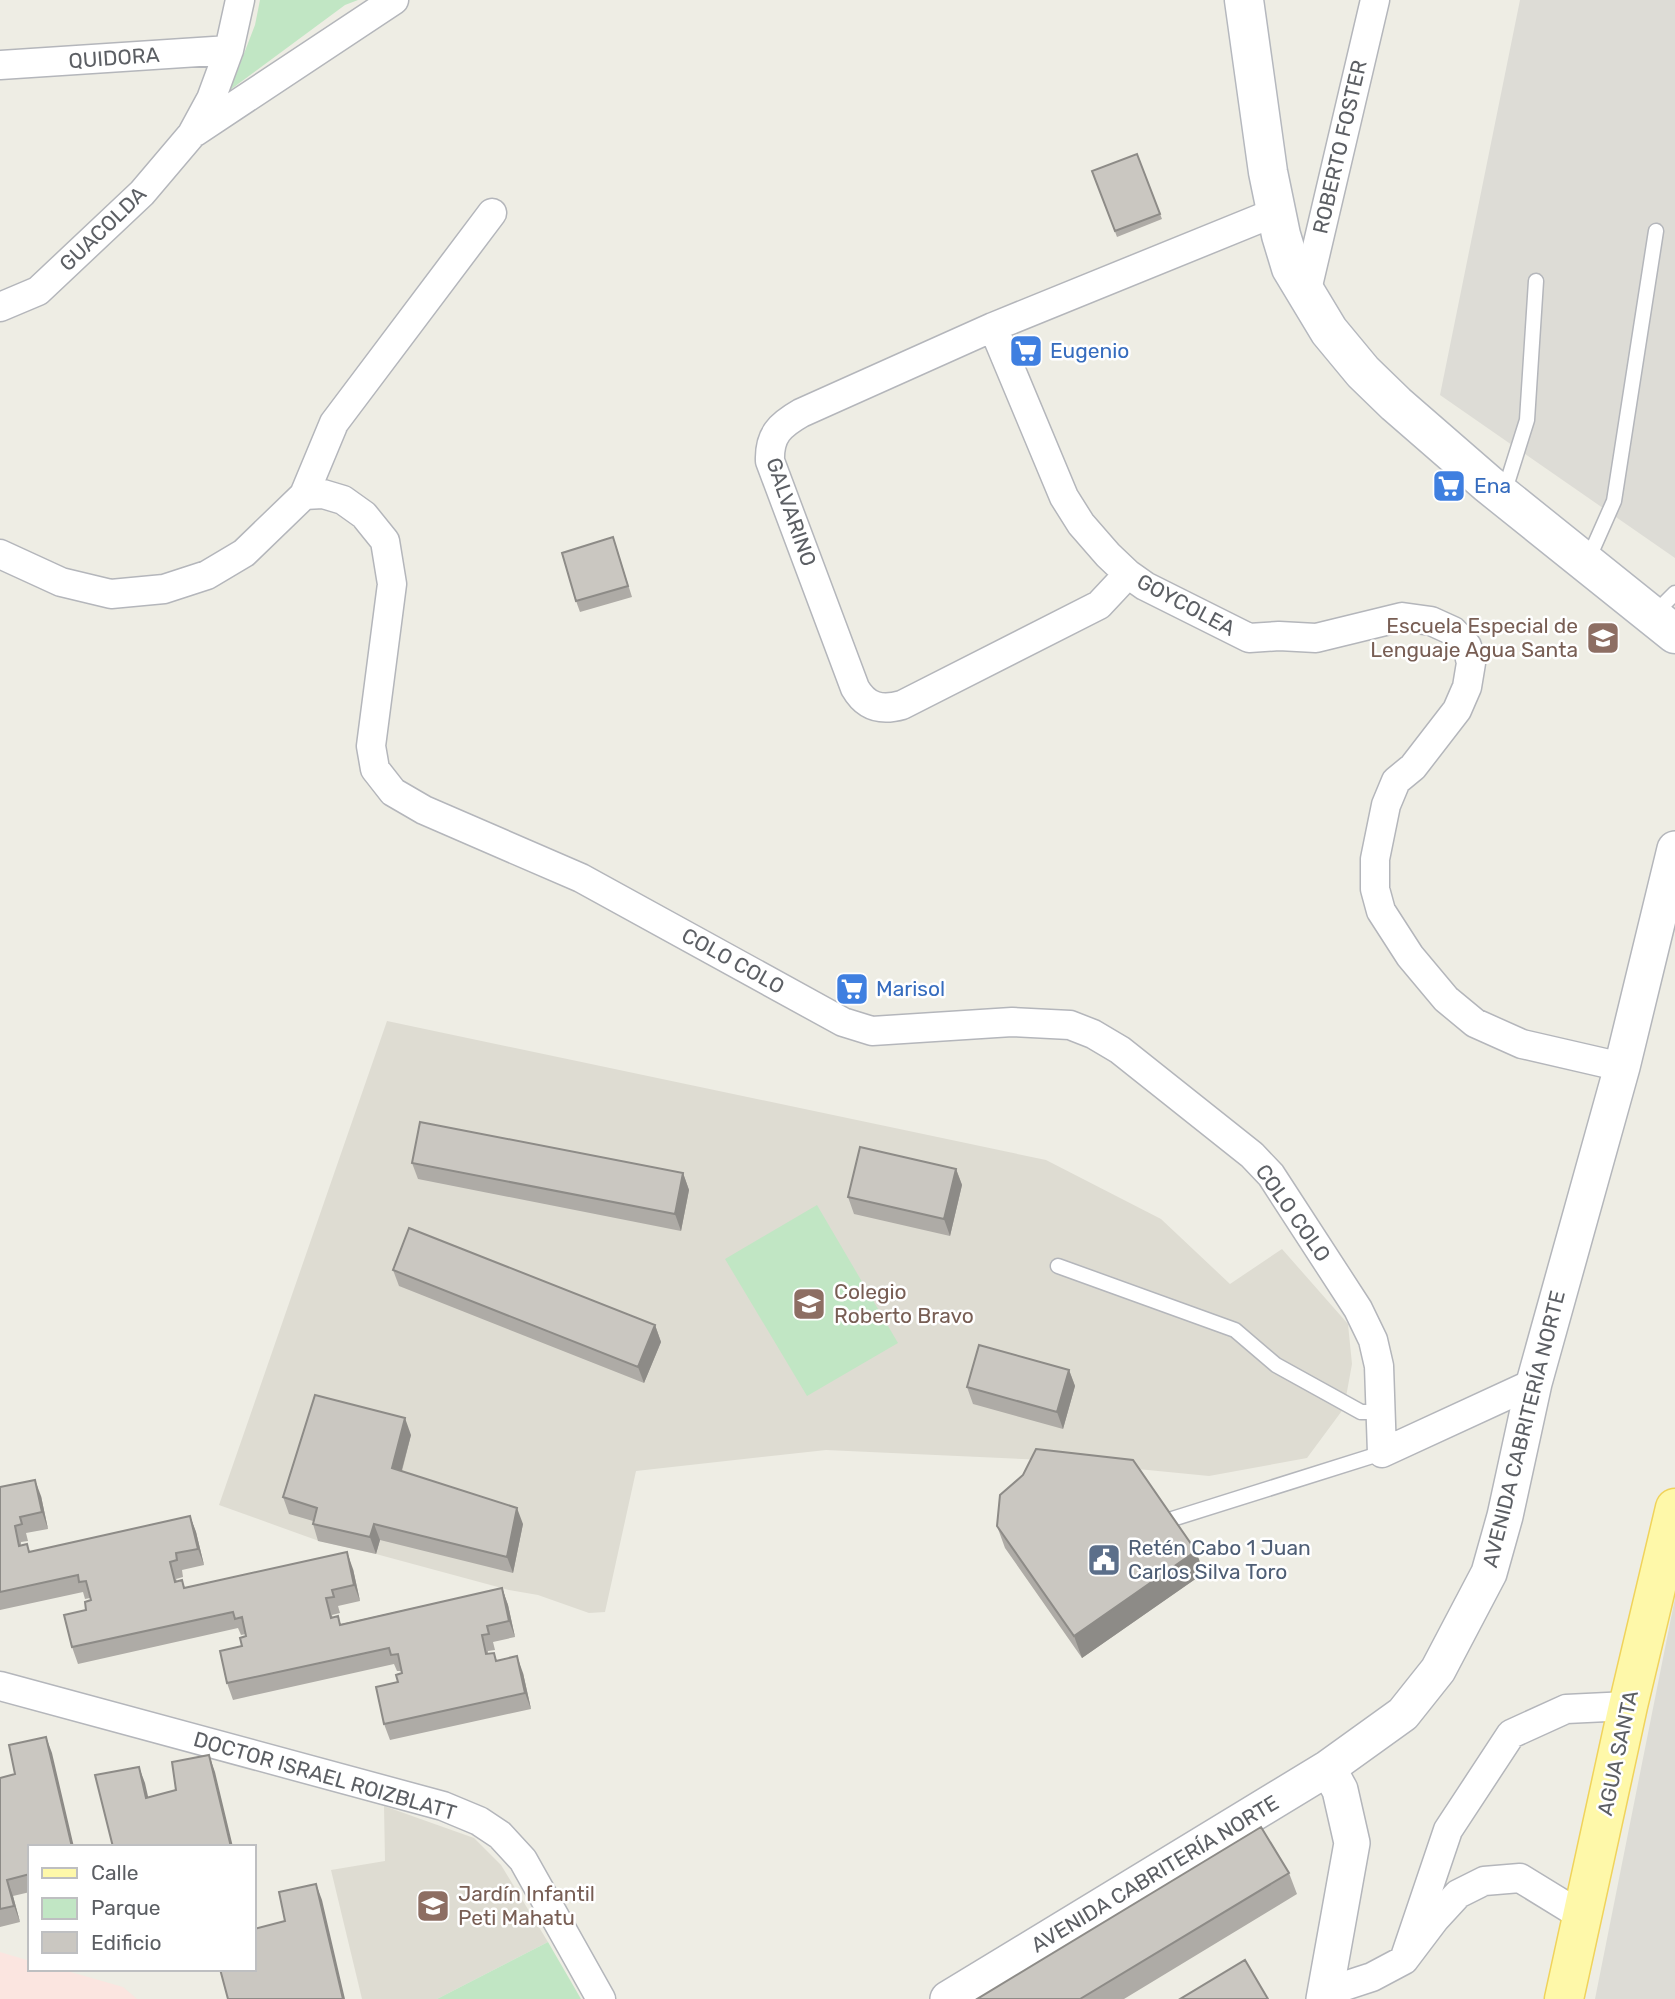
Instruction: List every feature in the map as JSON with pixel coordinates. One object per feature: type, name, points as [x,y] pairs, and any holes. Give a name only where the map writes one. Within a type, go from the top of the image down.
[{"type":"main road","points":[[1244,0],[1276,212],[1291,268],[1329,331],[1363,372],[1396,404],[1503,496],[1587,563],[1667,614]]},
{"type":"main road","name":"AGUA SANTA","points":[[1564,1999],[1628,1706],[1675,1508]]},
{"type":"street","name":"GUACOLDA","points":[[0,307],[38,291],[142,193],[192,134],[211,99],[229,50],[240,0]]},
{"type":"street","name":"GUACOLDA","points":[[192,134],[394,0]]},
{"type":"street","name":"ROBERTO FOSTER","points":[[1306,294],[1375,0]]},
{"type":"street","name":"QUIDORA","points":[[0,65],[229,50]]},
{"type":"street","name":"GALVARINO","points":[[1128,574],[1099,605],[902,705],[888,709],[873,706],[862,700],[855,688],[770,461],[769,446],[783,423],[801,412],[993,327],[1276,212]]},
{"type":"street","points":[[0,554],[61,582],[111,594],[164,589],[207,575],[244,553],[304,495],[334,423],[492,214]]},
{"type":"street","name":"GOYCOLEA","points":[[993,327],[1064,497],[1081,524],[1128,574],[1184,607],[1250,638],[1315,638],[1402,617],[1431,621],[1453,631],[1467,646],[1471,663],[1467,687],[1457,710],[1413,767],[1396,781],[1386,805],[1375,859],[1375,889],[1381,911],[1410,956],[1446,999],[1475,1023],[1522,1044],[1622,1067]]},
{"type":"street","name":"COLO COLO","points":[[304,495],[323,494],[342,500],[364,515],[385,541],[392,584],[371,746],[374,769],[393,792],[424,810],[581,878],[843,1022],[872,1031],[1012,1022],[1070,1025],[1093,1034],[1120,1050],[1272,1174],[1358,1309],[1368,1330],[1379,1366],[1382,1453]]},
{"type":"street","name":"AVENIDA CABRITERÍA NORTE","points":[[948,1999],[1328,1768],[1403,1714],[1438,1670],[1489,1573],[1505,1516],[1534,1382],[1622,1067],[1675,849]]},
{"type":"street","points":[[1382,1453],[1534,1382]]},
{"type":"street","name":"DOCTOR ISRAEL ROIZBLATT","points":[[0,1686],[443,1806],[479,1821],[500,1835],[523,1860],[601,1999]]},
{"type":"street","points":[[1404,1960],[1448,1830],[1511,1734],[1566,1709],[1628,1706]]},
{"type":"street","points":[[1325,1996],[1352,1843],[1343,1799],[1328,1768]]},
{"type":"street","points":[[1325,1996],[1372,1978],[1404,1960],[1458,1894],[1484,1881],[1520,1878],[1582,1916]]},
{"type":"lane","points":[[1587,563],[1614,501],[1656,231]]},
{"type":"lane","points":[[1503,496],[1527,420],[1536,281]]},
{"type":"lane","points":[[1058,1266],[1235,1330],[1276,1365],[1361,1412],[1380,1412]]},
{"type":"lane","points":[[1169,1520],[1382,1453]]},
{"type":"shaded area","points":[[1520,0],[1675,0],[1675,558],[1440,395]]},
{"type":"shaded area","name":"Colegio Roberto Bravo","points":[[387,1021],[1046,1160],[1161,1219],[1230,1284],[1282,1249],[1348,1324],[1352,1364],[1344,1408],[1307,1458],[1209,1476],[1046,1460],[826,1450],[636,1471],[605,1612],[589,1613],[538,1595],[319,1541],[219,1505]]},
{"type":"shaded area","points":[[1675,1598],[1675,1999],[1595,1999]]},
{"type":"shaded area","name":"Jardín Infantil Peti Mahatu","points":[[384,1806],[474,1838],[501,1865],[548,1942],[437,1999],[362,1999],[331,1870],[385,1861]]},
{"type":"shaded area","points":[[0,1952],[28,1960],[28,1971],[67,1971],[123,1987],[137,1999],[0,1999]]},
{"type":"green space","points":[[260,0],[358,0],[345,5],[230,90],[255,25]]},
{"type":"green space","points":[[817,1205],[898,1343],[807,1396],[725,1259]]},
{"type":"green space","points":[[548,1942],[581,1999],[437,1999]]},
{"type":"building","points":[[1137,154],[1160,214],[1115,231],[1092,171]]},
{"type":"building","points":[[613,537],[628,586],[576,601],[562,553]]},
{"type":"building","points":[[420,1122],[683,1173],[675,1214],[412,1163]]},
{"type":"building","points":[[860,1147],[956,1169],[944,1219],[848,1197]]},
{"type":"building","points":[[409,1228],[655,1325],[638,1367],[393,1270]]},
{"type":"building","points":[[979,1345],[1069,1370],[1057,1412],[967,1387]]},
{"type":"building","points":[[315,1395],[405,1418],[392,1468],[517,1508],[507,1557],[374,1524],[370,1537],[313,1524],[317,1508],[283,1497]]},
{"type":"building","name":"Retén Cabo 1 Juan Carlos Silva Toro","points":[[1036,1449],[1133,1460],[1196,1551],[1074,1636],[997,1526],[1000,1495],[1023,1475]]},
{"type":"building","points":[[35,1480],[42,1512],[20,1517],[22,1524],[15,1526],[19,1546],[27,1544],[29,1552],[190,1516],[198,1549],[176,1553],[177,1560],[170,1562],[175,1582],[182,1580],[184,1588],[347,1552],[354,1585],[332,1590],[334,1597],[326,1598],[331,1618],[338,1616],[340,1625],[502,1588],[509,1621],[487,1626],[489,1634],[482,1635],[486,1654],[494,1653],[496,1661],[517,1656],[525,1693],[384,1724],[376,1687],[398,1682],[396,1675],[402,1673],[398,1654],[391,1655],[389,1648],[227,1683],[220,1651],[242,1646],[240,1638],[246,1636],[242,1617],[235,1619],[233,1612],[72,1647],[64,1615],[86,1610],[85,1602],[91,1600],[86,1581],[79,1582],[78,1575],[0,1592],[0,1487]]},
{"type":"building","points":[[46,1737],[72,1845],[28,1845],[28,1875],[7,1880],[14,1906],[0,1909],[0,1778],[15,1774],[9,1745]]},
{"type":"building","points":[[209,1755],[231,1845],[112,1845],[95,1775],[139,1767],[146,1798],[176,1790],[172,1762]]},
{"type":"building","points":[[1261,1827],[1289,1873],[1080,1999],[977,1999]]},
{"type":"building","points":[[316,1884],[343,1999],[228,1999],[221,1971],[256,1971],[256,1928],[285,1921],[279,1892]]},
{"type":"building","points":[[1245,1960],[1268,1999],[1180,1999]]},
{"type":"place","name":"Eugenio","points":[[1026,351]]},
{"type":"place","name":"Ena","points":[[1449,486]]},
{"type":"place","name":"Escuela Especial de Lenguaje Agua Santa","points":[[1603,638]]},
{"type":"place","name":"Marisol","points":[[852,989]]},
{"type":"place","name":"Colegio Roberto Bravo","points":[[809,1304]]},
{"type":"place","name":"Retén Cabo 1 Juan Carlos Silva Toro","points":[[1104,1560]]},
{"type":"place","name":"Jardín Infantil Peti Mahatu","points":[[433,1906]]}]
